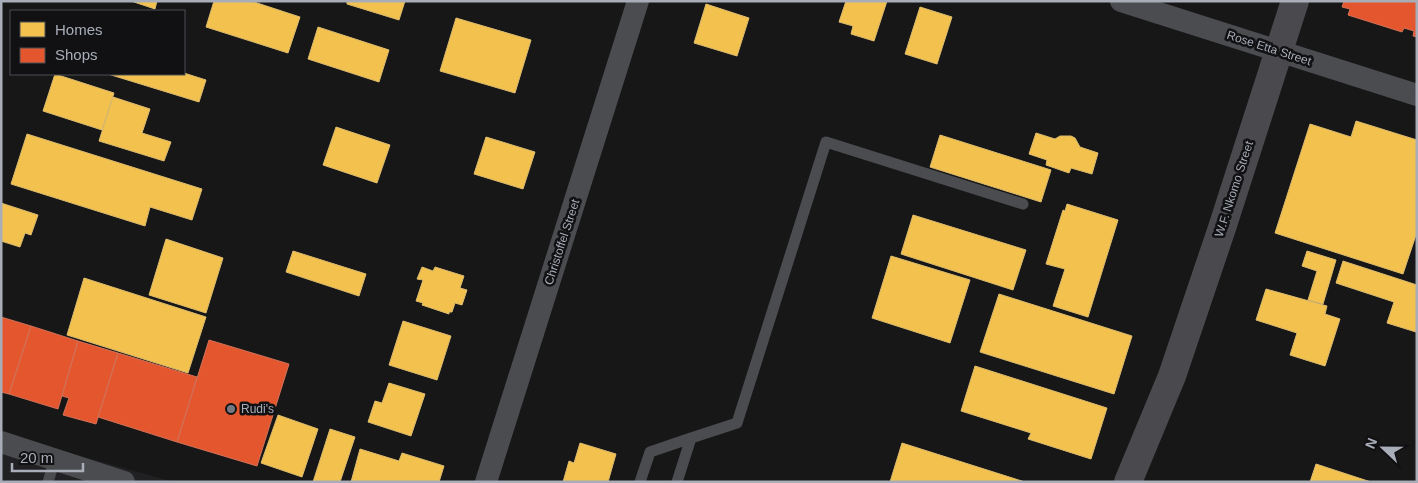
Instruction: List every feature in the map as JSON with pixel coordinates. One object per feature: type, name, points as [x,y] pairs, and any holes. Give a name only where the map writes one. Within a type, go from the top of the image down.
[{"type":"main road","name":"W.F. Nkomo Street","points":[[1128,482],[1172,376],[1295,1]]},
{"type":"main road","name":"W.F. Nkomo Street","points":[[1149,482],[1172,376]]},
{"type":"street","name":"Christoffel Street","points":[[486,482],[638,1]]},
{"type":"street","name":"Rose Etta Street","points":[[1121,1],[1417,95]]},
{"type":"street","points":[[1,442],[124,482]]},
{"type":"lane","points":[[640,482],[650,452],[737,423],[826,142],[1022,204]]},
{"type":"lane","points":[[677,482],[691,438]]},
{"type":"lane","points":[[48,482],[55,459]]},
{"type":"shaded area","points":[[1,434],[174,482],[1,482]]},
{"type":"building: Homes","points":[[131,1],[157,1],[155,9]]},
{"type":"building: Homes","points":[[214,1],[251,1],[300,17],[288,53],[206,27]]},
{"type":"building: Homes","points":[[347,1],[405,1],[399,20],[347,4]]},
{"type":"building: Homes","points":[[846,1],[887,1],[874,41],[851,34],[853,26],[839,22]]},
{"type":"building: Homes","points":[[706,4],[749,18],[737,56],[694,43]]},
{"type":"building: Homes","points":[[920,7],[952,17],[937,64],[905,54]]},
{"type":"building: Homes","points":[[456,18],[531,40],[515,93],[440,71]]},
{"type":"building: Homes","points":[[318,27],[389,50],[379,82],[308,59]]},
{"type":"building: Homes","points":[[185,73],[206,80],[199,102],[111,75],[185,75]]},
{"type":"building: Homes","points":[[55,75],[114,93],[102,130],[43,111]]},
{"type":"building: Homes","points":[[113,97],[150,109],[142,133],[171,142],[164,161],[99,141]]},
{"type":"building: Homes","points":[[1356,121],[1417,140],[1417,232],[1403,274],[1275,233],[1310,124],[1351,137]]},
{"type":"building: Homes","points":[[336,127],[390,145],[377,183],[323,165]]},
{"type":"building: Homes","points":[[1036,133],[1055,139],[1060,136],[1071,136],[1075,138],[1080,147],[1098,153],[1092,174],[1071,168],[1069,173],[1046,165],[1047,160],[1029,154]]},
{"type":"building: Homes","points":[[27,134],[202,189],[192,220],[150,207],[145,226],[11,184]]},
{"type":"building: Homes","points":[[940,135],[1051,170],[1041,202],[930,167]]},
{"type":"building: Homes","points":[[486,137],[535,152],[523,189],[474,174]]},
{"type":"building: Homes","points":[[1,203],[38,215],[31,235],[25,233],[20,247],[1,241]]},
{"type":"building: Homes","points":[[1067,204],[1118,220],[1088,317],[1053,306],[1065,269],[1046,264],[1063,210],[1065,211]]},
{"type":"building: Homes","points":[[913,215],[1026,250],[1013,290],[901,254]]},
{"type":"building: Homes","points":[[166,239],[223,258],[206,313],[149,295]]},
{"type":"building: Homes","points":[[293,251],[366,274],[359,296],[286,272]]},
{"type":"building: Homes","points":[[1307,251],[1336,260],[1323,304],[1308,300],[1317,271],[1302,266]]},
{"type":"building: Homes","points":[[891,256],[970,280],[950,343],[872,318]]},
{"type":"building: Homes","points":[[1343,261],[1417,285],[1416,332],[1387,323],[1394,302],[1336,283]]},
{"type":"building: Homes","points":[[422,267],[433,271],[435,267],[464,276],[460,288],[467,290],[462,305],[455,303],[452,312],[449,312],[449,314],[422,305],[423,303],[416,301],[423,280],[417,279]]},
{"type":"building: Homes","points":[[84,278],[206,317],[188,373],[67,335]]},
{"type":"building: Homes","points":[[1266,289],[1327,306],[1325,314],[1340,319],[1325,366],[1290,355],[1297,333],[1256,320]]},
{"type":"building: Homes","points":[[999,294],[1132,336],[1114,394],[980,352]]},
{"type":"building: Homes","points":[[403,321],[451,336],[437,380],[389,365]]},
{"type":"building: Homes","points":[[975,366],[1107,408],[1091,459],[1028,439],[1031,433],[961,411]]},
{"type":"building: Homes","points":[[389,383],[425,394],[411,436],[368,422],[375,401],[382,403]]},
{"type":"building: Homes","points":[[278,415],[318,429],[302,477],[261,463]]},
{"type":"building: Homes","points":[[330,429],[355,437],[340,482],[313,482]]},
{"type":"building: Homes","points":[[580,443],[616,454],[608,482],[563,482],[569,461],[574,463]]},
{"type":"building: Homes","points":[[902,443],[1025,482],[890,482]]},
{"type":"building: Homes","points":[[360,449],[399,461],[402,453],[444,466],[439,482],[351,482]]},
{"type":"building: Homes","points":[[1316,464],[1371,482],[1310,482]]},
{"type":"building: Shops","points":[[1344,1],[1417,1],[1417,37],[1413,36],[1414,31],[1404,28],[1402,32],[1348,15],[1350,9],[1342,7]]},
{"type":"building: Shops","points":[[1,317],[31,326],[9,394],[1,392]]},
{"type":"building: Shops","points":[[31,326],[78,341],[58,409],[9,394]]},
{"type":"building: Shops","name":"Rudi's","points":[[209,340],[289,364],[257,466],[177,442]]},
{"type":"building: Shops","points":[[78,341],[118,353],[96,424],[63,415],[69,398],[62,396]]},
{"type":"building: Shops","points":[[118,353],[197,377],[177,442],[98,417]]},
{"type":"place","name":"Rudi's","points":[[231,409]]}]
